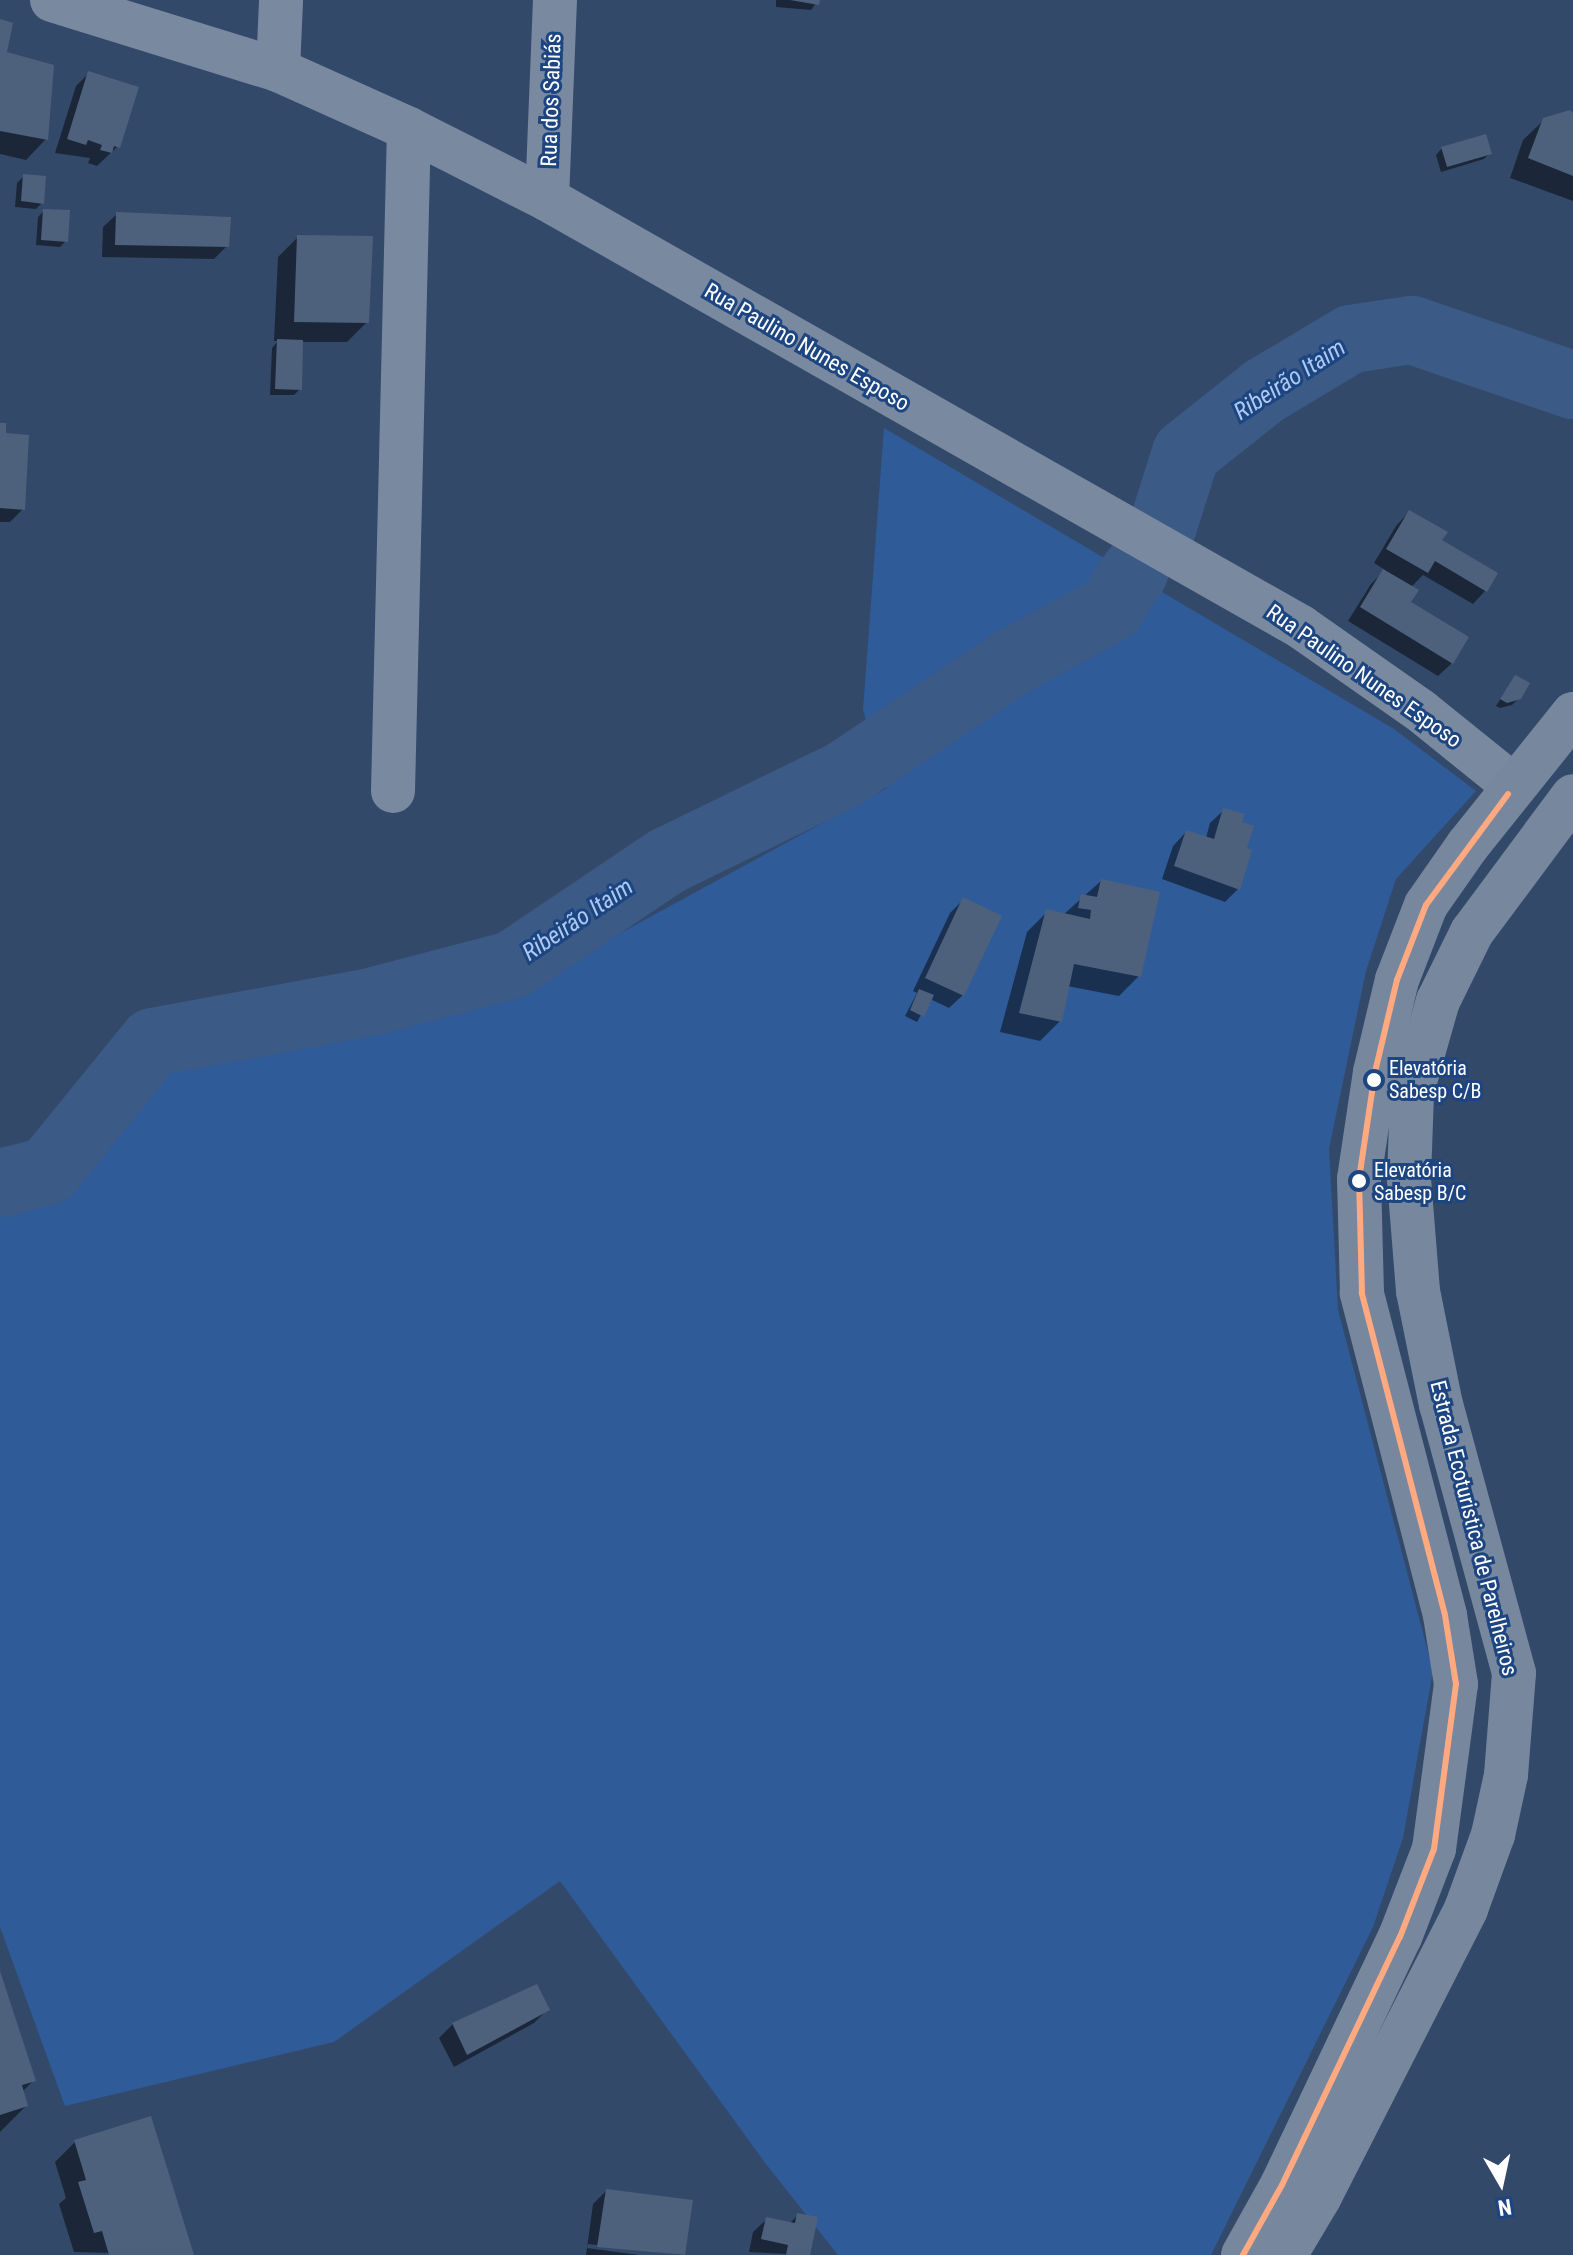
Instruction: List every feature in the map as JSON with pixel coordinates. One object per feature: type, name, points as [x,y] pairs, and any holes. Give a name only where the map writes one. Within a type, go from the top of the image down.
[{"type":"main road","points":[[1243,2255],[1282,2185],[1400,1937],[1434,1849],[1456,1684],[1445,1615],[1362,1293],[1359,1179],[1375,1072],[1397,980],[1426,905],[1514,786],[1573,714]]},
{"type":"main road","points":[[1514,786],[1540,785],[1554,780],[1573,758]]},
{"type":"main road","points":[[1472,932],[1485,885],[1523,812],[1521,798],[1514,786]]},
{"type":"main road","name":"Estrada Ecoturistica de Parelheiros","points":[[1285,2255],[1319,2198],[1466,1909],[1493,1835],[1506,1775],[1514,1673],[1441,1405],[1418,1291],[1409,1179],[1412,1092],[1438,1001],[1472,932],[1573,796]]},
{"type":"street","points":[[278,70],[281,0]]},
{"type":"street","name":"Rua dos Sabiás","points":[[547,199],[555,0]]},
{"type":"street","name":"Rua Paulino Nunes Esposo","points":[[60,1],[278,70],[409,129],[547,199],[1301,627],[1421,711],[1514,786]]},
{"type":"street","points":[[393,791],[409,129]]},
{"type":"shaded area","points":[[884,428],[1394,729],[1476,791],[1396,879],[1366,971],[1329,1149],[1338,1310],[1433,1671],[1403,1838],[1373,1927],[1211,2255],[838,2255],[766,2164],[560,1881],[334,2042],[65,2106],[0,1927],[0,1216],[60,1203],[164,1068],[523,986],[887,788],[863,710]]},
{"type":"building","points":[[790,0],[820,0],[819,5]]},
{"type":"building","points":[[0,19],[13,23],[7,52],[54,65],[48,140],[0,131]]},
{"type":"building","points":[[88,71],[139,87],[120,148],[114,146],[112,153],[100,150],[102,145],[88,140],[86,145],[67,139]]},
{"type":"building","points":[[1570,110],[1573,113],[1573,176],[1528,158],[1543,118]]},
{"type":"building","points":[[1486,134],[1492,154],[1447,167],[1441,147]]},
{"type":"building","points":[[23,174],[46,176],[44,204],[21,201]]},
{"type":"building","points":[[43,209],[70,210],[68,242],[41,240]]},
{"type":"building","points":[[116,212],[231,217],[229,247],[115,245]]},
{"type":"building","points":[[297,235],[373,236],[369,323],[294,322]]},
{"type":"building","points":[[277,339],[303,340],[302,390],[275,389]]},
{"type":"building","points":[[0,423],[6,423],[6,433],[29,435],[25,510],[0,508]]},
{"type":"building","points":[[1409,510],[1448,532],[1442,540],[1498,573],[1487,592],[1435,561],[1428,573],[1386,549]]},
{"type":"building","points":[[1383,569],[1419,590],[1411,602],[1469,637],[1453,664],[1360,607]]},
{"type":"building","points":[[1515,675],[1530,683],[1521,699],[1507,703],[1500,699]]},
{"type":"building","points":[[1223,808],[1245,814],[1242,822],[1254,826],[1247,848],[1252,850],[1240,890],[1174,866],[1186,830],[1214,839]]},
{"type":"building","points":[[1101,879],[1160,892],[1141,977],[1074,964],[1062,1022],[1019,1013],[1046,909],[1090,919],[1091,910],[1078,908],[1081,894],[1097,897]]},
{"type":"building","points":[[963,897],[1002,916],[964,996],[925,978]]},
{"type":"building","points":[[919,989],[934,995],[924,1017],[910,1010]]},
{"type":"building","points":[[0,1971],[36,2081],[22,2085],[28,2106],[0,2115]]},
{"type":"building","points":[[537,1984],[550,2010],[467,2055],[452,2023]]},
{"type":"building","points":[[151,2116],[194,2255],[109,2255],[102,2231],[94,2233],[78,2182],[86,2180],[74,2140]]},
{"type":"building","points":[[606,2189],[693,2200],[685,2255],[597,2247]]},
{"type":"building","points":[[797,2213],[818,2217],[810,2255],[786,2255],[788,2245],[761,2239],[766,2217],[795,2223]]},
{"type":"waterway","name":"Ribeirão Itaim","points":[[1161,532],[1186,453],[1264,391],[1351,339],[1412,330],[1573,385]]},
{"type":"waterway","name":"Ribeirão Itaim","points":[[0,1183],[48,1171],[153,1042],[371,1002],[512,965],[667,861],[845,774],[1012,662],[1110,609],[1135,571]]},
{"type":"transit line","points":[[1243,2255],[1282,2185],[1400,1937],[1434,1849],[1456,1684],[1445,1615],[1362,1293],[1359,1179],[1375,1072],[1397,980],[1426,905],[1508,794]]},
{"type":"place","name":"Elevatória Sabesp C/B","points":[[1374,1080]]},
{"type":"place","name":"Elevatória Sabesp B/C","points":[[1359,1181]]}]
